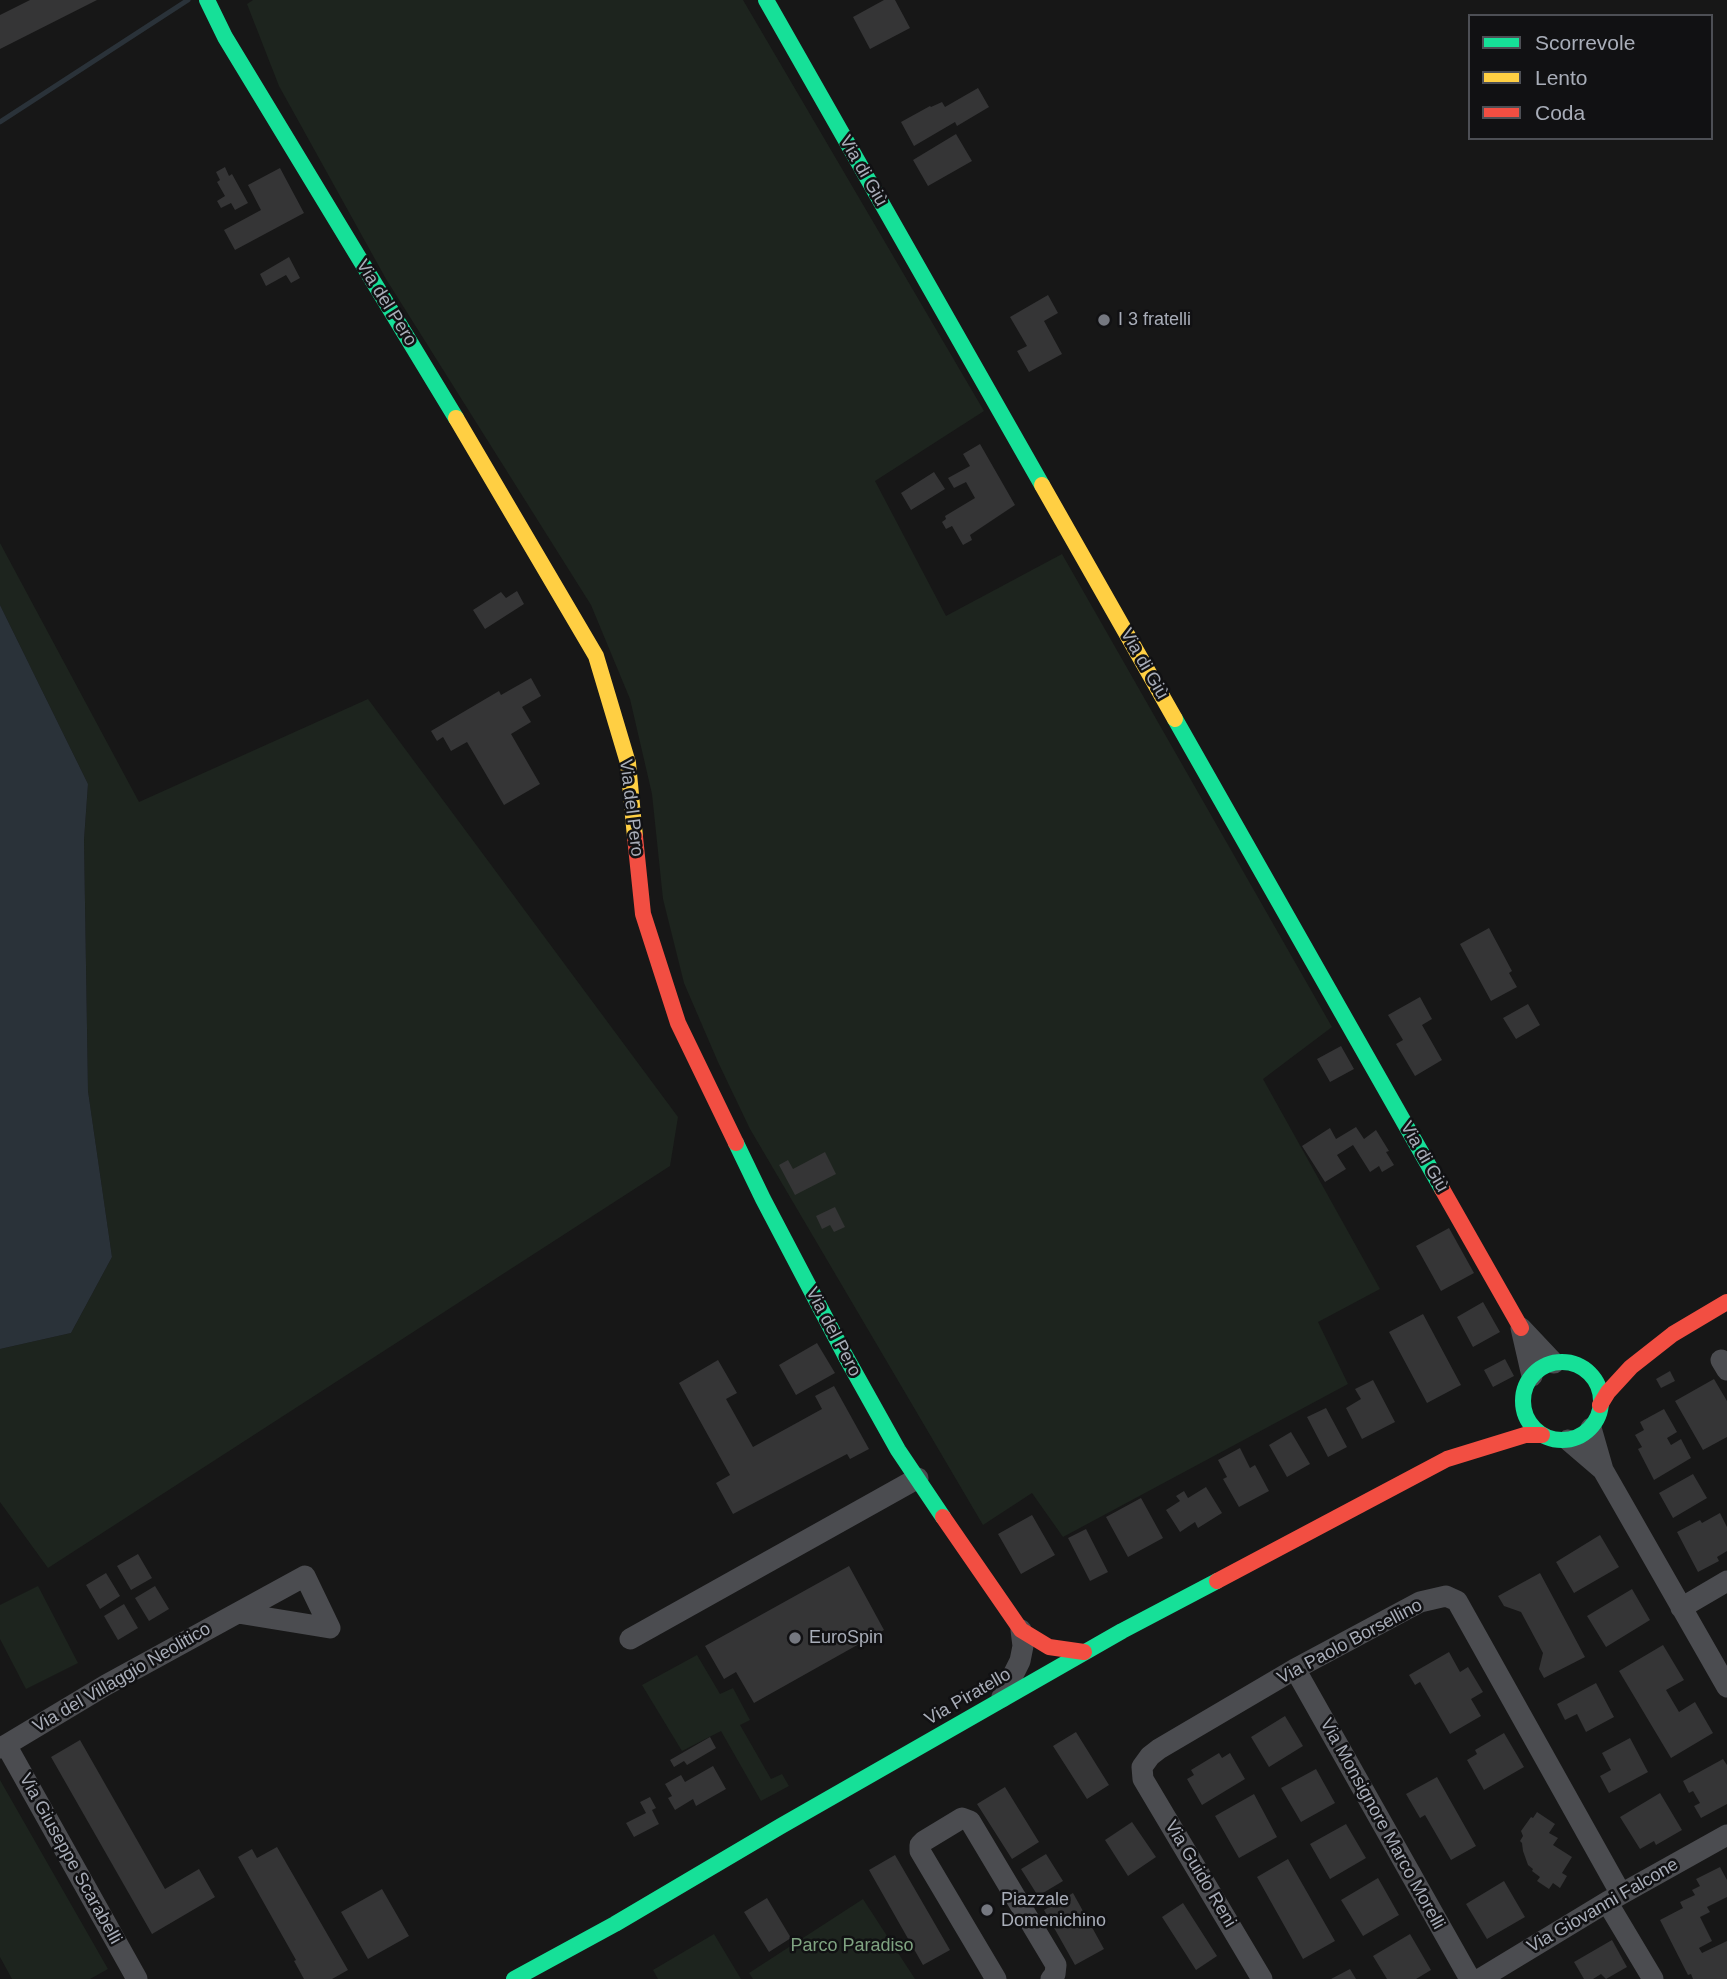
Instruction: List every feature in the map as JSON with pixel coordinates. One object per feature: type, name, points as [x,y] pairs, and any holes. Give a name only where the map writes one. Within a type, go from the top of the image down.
[{"type":"street","name":"Via del Pero","points":[[206,0],[225,37],[450,408],[596,656],[628,763],[643,914],[678,1023],[763,1199],[833,1332],[898,1450],[1021,1630],[1049,1647],[1084,1653]]},
{"type":"street","name":"Via di Giù","points":[[766,0],[1521,1328],[1553,1363]]},
{"type":"street","points":[[1600,1405],[1631,1367],[1673,1334],[1727,1302]]},
{"type":"street","name":"Via di Giù","points":[[1521,1328],[1532,1376]]},
{"type":"street","points":[[1623,1354],[1673,1334]]},
{"type":"street","points":[[1578,1366],[1605,1361]]},
{"type":"street","points":[[1542,1435],[1525,1415],[1525,1388],[1532,1376],[1542,1367],[1566,1362],[1578,1366],[1588,1372],[1595,1382],[1600,1393],[1600,1405],[1591,1427],[1568,1440],[1603,1470]]},
{"type":"street","points":[[1506,1415],[1523,1401]]},
{"type":"street","points":[[1591,1427],[1603,1470],[1727,1687]]},
{"type":"street","name":"Via Piratello","points":[[514,1979],[615,1924],[1084,1653],[1447,1459],[1479,1434]]},
{"type":"street","name":"Via Piratello","points":[[1447,1459],[1525,1435],[1568,1440]]},
{"type":"street","points":[[631,1639],[918,1478]]},
{"type":"street","points":[[1681,1608],[1727,1581]]},
{"type":"street","name":"Via Paolo Borsellino","points":[[1142,1767],[1159,1749],[1295,1669],[1420,1602],[1446,1596],[1457,1601],[1614,1898],[1653,1979]]},
{"type":"street","name":"Via del Villaggio Neolitico","points":[[3,1746],[106,1685],[238,1613]]},
{"type":"street","points":[[1000,1701],[1020,1661],[1023,1646],[1021,1630]]},
{"type":"street","name":"Via Monsignore Marco Morelli","points":[[1295,1669],[1469,1979]]},
{"type":"street","name":"Via Giuseppe Scarabelli","points":[[3,1746],[137,1979]]},
{"type":"street","name":"Via Guido Reni","points":[[1142,1767],[1143,1779],[1262,1979]]},
{"type":"street","points":[[996,1979],[920,1851],[924,1841],[962,1818],[970,1821],[1056,1965],[1051,1979]]},
{"type":"street","name":"Via Giovanni Falcone","points":[[1480,1979],[1614,1898],[1727,1835]]},
{"type":"green space","points":[[253,0],[743,0],[984,411],[875,481],[946,616],[1062,554],[1332,1027],[1263,1079],[1380,1289],[1318,1322],[1348,1384],[1063,1537],[1032,1493],[983,1525],[750,1129],[684,983],[663,899],[652,794],[630,699],[591,605],[386,279],[279,86],[247,4]]},
{"type":"green space","points":[[0,543],[139,802],[368,699],[678,1117],[670,1166],[48,1568],[0,1502],[0,1349],[71,1333],[112,1257],[88,1091],[84,840],[88,784],[0,605]]},
{"type":"green space","points":[[38,1586],[78,1663],[26,1689],[0,1639],[0,1605]]},
{"type":"green space","points":[[697,1655],[720,1694],[733,1688],[750,1720],[740,1725],[771,1779],[782,1774],[789,1786],[761,1801],[721,1731],[682,1751],[642,1685]]},
{"type":"green space","points":[[0,1780],[108,1969],[90,1979],[12,1979],[0,1957]]},
{"type":"green space","name":"Parco Paradiso","points":[[863,1899],[915,1979],[753,1979],[749,1973]]},
{"type":"green space","points":[[714,1934],[741,1979],[658,1979],[653,1970]]},
{"type":"shaded area","points":[[0,605],[88,784],[84,840],[88,1091],[112,1257],[71,1333],[0,1349]]},
{"type":"building","points":[[30,0],[97,0],[0,49],[0,15]]},
{"type":"building","points":[[884,0],[895,0],[910,28],[870,49],[853,17]]},
{"type":"building","points":[[978,88],[989,107],[957,126],[955,122],[914,146],[901,122],[930,106],[942,102],[945,107]]},
{"type":"building","points":[[956,134],[972,161],[928,186],[913,160]]},
{"type":"building","points":[[225,167],[229,176],[232,174],[248,203],[235,210],[231,203],[221,208],[217,201],[225,196],[217,182],[220,180],[216,172]]},
{"type":"building","points":[[280,168],[304,213],[235,250],[224,230],[261,210],[248,185]]},
{"type":"building","points":[[289,257],[300,278],[291,283],[286,275],[266,286],[260,274]]},
{"type":"building","points":[[1048,295],[1058,313],[1044,321],[1062,354],[1029,372],[1017,351],[1027,346],[1010,317]]},
{"type":"building","points":[[980,444],[1015,505],[970,535],[972,540],[963,545],[952,526],[946,529],[942,522],[946,519],[945,516],[975,498],[966,482],[954,488],[948,478],[970,466],[963,454]]},
{"type":"building","points":[[934,472],[945,489],[911,510],[901,493]]},
{"type":"building","points":[[517,591],[524,604],[485,629],[473,610],[501,592],[506,598]]},
{"type":"building","points":[[531,678],[541,696],[522,707],[531,722],[511,734],[540,784],[504,805],[467,742],[451,751],[443,737],[437,741],[431,731],[499,691],[501,695]]},
{"type":"building","points":[[1489,928],[1512,971],[1509,973],[1517,987],[1491,1001],[1460,944]]},
{"type":"building","points":[[1420,997],[1432,1019],[1422,1025],[1442,1060],[1415,1076],[1396,1044],[1403,1040],[1388,1015]]},
{"type":"building","points":[[1528,1004],[1540,1025],[1516,1039],[1503,1018]]},
{"type":"building","points":[[1341,1046],[1354,1069],[1330,1082],[1317,1059]]},
{"type":"building","points":[[1356,1127],[1364,1139],[1376,1130],[1394,1165],[1382,1172],[1379,1166],[1370,1172],[1353,1145],[1337,1155],[1346,1169],[1325,1182],[1302,1146],[1330,1128],[1336,1139]]},
{"type":"building","points":[[825,1152],[836,1174],[795,1195],[779,1165],[788,1160],[793,1169]]},
{"type":"building","points":[[835,1207],[845,1227],[834,1232],[830,1225],[822,1229],[816,1216]]},
{"type":"building","points":[[1449,1228],[1474,1273],[1441,1291],[1416,1246]]},
{"type":"building","points":[[1483,1302],[1500,1332],[1473,1347],[1457,1317]]},
{"type":"building","points":[[1423,1314],[1461,1385],[1427,1403],[1389,1332]]},
{"type":"building","points":[[817,1343],[835,1373],[796,1395],[779,1365]]},
{"type":"building","points":[[1505,1359],[1514,1376],[1493,1387],[1484,1370]]},
{"type":"building","points":[[718,1360],[737,1393],[726,1399],[753,1447],[822,1409],[815,1396],[834,1386],[869,1449],[850,1459],[847,1454],[733,1514],[716,1483],[730,1475],[679,1383]]},
{"type":"building","points":[[1670,1371],[1675,1381],[1661,1388],[1656,1379]]},
{"type":"building","points":[[1714,1379],[1727,1401],[1727,1437],[1703,1450],[1675,1401]]},
{"type":"building","points":[[1373,1380],[1395,1422],[1362,1439],[1346,1408],[1361,1399],[1355,1389]]},
{"type":"building","points":[[1326,1408],[1347,1447],[1328,1457],[1307,1417]]},
{"type":"building","points":[[1664,1409],[1677,1432],[1667,1438],[1671,1445],[1681,1439],[1691,1458],[1654,1480],[1638,1449],[1642,1447],[1635,1435],[1644,1430],[1640,1422]]},
{"type":"building","points":[[1291,1432],[1310,1464],[1287,1477],[1269,1445]]},
{"type":"building","points":[[1240,1448],[1250,1468],[1255,1465],[1269,1491],[1239,1507],[1223,1479],[1227,1477],[1218,1460]]},
{"type":"building","points":[[1693,1474],[1707,1498],[1673,1518],[1659,1493]]},
{"type":"building","points":[[1206,1487],[1222,1513],[1198,1528],[1195,1522],[1180,1532],[1166,1510],[1180,1501],[1176,1496],[1184,1491],[1188,1498]]},
{"type":"building","points":[[1141,1498],[1163,1538],[1128,1557],[1106,1517]]},
{"type":"building","points":[[1720,1513],[1727,1527],[1727,1551],[1717,1557],[1719,1561],[1698,1572],[1677,1532]]},
{"type":"building","points":[[1032,1515],[1055,1555],[1021,1574],[998,1534]]},
{"type":"building","points":[[1086,1529],[1108,1572],[1090,1581],[1068,1538]]},
{"type":"building","points":[[1600,1535],[1619,1567],[1574,1593],[1556,1562]]},
{"type":"building","points":[[138,1554],[152,1578],[131,1590],[117,1566]]},
{"type":"building","name":"EuroSpin","points":[[849,1566],[884,1630],[754,1703],[736,1672],[724,1679],[705,1646]]},
{"type":"building","points":[[106,1573],[120,1596],[100,1609],[86,1585]]},
{"type":"building","points":[[1540,1573],[1585,1657],[1544,1678],[1539,1669],[1543,1653],[1521,1612],[1504,1606],[1498,1596]]},
{"type":"building","points":[[155,1586],[169,1609],[149,1621],[135,1598]]},
{"type":"building","points":[[1632,1589],[1650,1620],[1606,1647],[1587,1616]]},
{"type":"building","points":[[124,1604],[138,1628],[118,1640],[104,1616]]},
{"type":"building","points":[[1663,1645],[1684,1680],[1666,1690],[1679,1712],[1695,1702],[1713,1733],[1671,1758],[1619,1671]]},
{"type":"building","points":[[1449,1652],[1460,1672],[1468,1667],[1483,1692],[1471,1699],[1481,1716],[1450,1734],[1420,1682],[1415,1685],[1409,1675]]},
{"type":"building","points":[[1596,1683],[1614,1717],[1586,1732],[1577,1714],[1565,1720],[1557,1704]]},
{"type":"building","points":[[1285,1716],[1303,1746],[1269,1767],[1251,1737]]},
{"type":"building","points":[[1076,1732],[1109,1785],[1087,1799],[1053,1746]]},
{"type":"building","points":[[1504,1733],[1524,1767],[1484,1790],[1467,1760],[1477,1754],[1475,1750]]},
{"type":"building","points":[[710,1737],[716,1748],[687,1765],[684,1761],[674,1767],[670,1760]]},
{"type":"building","points":[[1630,1738],[1648,1772],[1609,1793],[1600,1776],[1611,1770],[1602,1753]]},
{"type":"building","points":[[80,1740],[165,1889],[199,1869],[215,1897],[152,1934],[51,1757]]},
{"type":"building","points":[[1219,1753],[1222,1758],[1230,1753],[1245,1779],[1202,1805],[1187,1779],[1194,1775],[1191,1770]]},
{"type":"building","points":[[1723,1759],[1727,1765],[1727,1804],[1701,1818],[1694,1806],[1700,1803],[1693,1791],[1689,1793],[1683,1781]]},
{"type":"building","points":[[713,1766],[726,1789],[696,1806],[693,1799],[675,1810],[668,1798],[672,1796],[665,1784],[681,1775],[685,1782]]},
{"type":"building","points":[[1316,1769],[1335,1803],[1301,1822],[1281,1788]]},
{"type":"building","points":[[1437,1777],[1476,1846],[1451,1860],[1425,1815],[1420,1818],[1406,1794]]},
{"type":"building","points":[[1005,1787],[1039,1842],[1012,1859],[977,1804]]},
{"type":"building","points":[[1660,1793],[1682,1830],[1656,1845],[1654,1841],[1640,1849],[1620,1817]]},
{"type":"building","points":[[1254,1794],[1277,1837],[1239,1858],[1215,1816]]},
{"type":"building","points":[[650,1797],[656,1808],[652,1810],[659,1824],[634,1837],[626,1823],[646,1813],[640,1802]]},
{"type":"building","points":[[1537,1812],[1555,1824],[1549,1833],[1558,1838],[1553,1845],[1572,1857],[1562,1873],[1567,1876],[1560,1888],[1553,1883],[1549,1889],[1537,1881],[1540,1877],[1528,1865],[1523,1851],[1521,1831]]},
{"type":"building","points":[[1132,1822],[1156,1857],[1128,1876],[1105,1840]]},
{"type":"building","points":[[1346,1824],[1366,1858],[1330,1879],[1310,1844]]},
{"type":"building","points":[[277,1847],[348,1970],[332,1979],[304,1979],[238,1857],[252,1849],[257,1858]]},
{"type":"building","points":[[1046,1854],[1063,1881],[1038,1896],[1021,1869]]},
{"type":"building","points":[[895,1855],[950,1950],[923,1965],[869,1870]]},
{"type":"building","points":[[1288,1859],[1335,1941],[1303,1959],[1257,1877]]},
{"type":"building","points":[[1720,1867],[1727,1880],[1727,1897],[1707,1907],[1710,1912],[1700,1917],[1712,1941],[1699,1948],[1702,1953],[1727,1941],[1727,1979],[1693,1979],[1691,1974],[1688,1975],[1660,1920],[1683,1908],[1680,1902],[1695,1895],[1692,1890],[1700,1886],[1696,1879]]},
{"type":"building","points":[[1378,1878],[1399,1915],[1363,1936],[1341,1900]]},
{"type":"building","points":[[1504,1881],[1525,1917],[1487,1939],[1466,1904]]},
{"type":"building","points":[[382,1889],[409,1936],[368,1959],[341,1912]]},
{"type":"building","points":[[1073,1893],[1104,1949],[1075,1965],[1044,1910]]},
{"type":"building","points":[[767,1898],[791,1938],[769,1952],[744,1912]]},
{"type":"building","points":[[1183,1903],[1217,1956],[1196,1970],[1162,1917]]},
{"type":"building","points":[[1410,1934],[1431,1970],[1416,1979],[1387,1979],[1373,1956]]},
{"type":"building","points":[[1612,1940],[1627,1967],[1606,1979],[1601,1974],[1593,1979],[1584,1979],[1574,1962]]},
{"type":"building","points":[[1350,1969],[1356,1979],[1331,1979]]},
{"type":"waterway","points":[[0,122],[188,0]]},
{"type":"traffic: fast","points":[[207,0],[225,37],[456,418]]},
{"type":"traffic: fast","points":[[766,0],[1042,485]]},
{"type":"traffic: fast","points":[[1175,719],[1442,1189]]},
{"type":"traffic: fast","points":[[736,1143],[846,1357],[898,1450],[943,1517]]},
{"type":"traffic: fast","points":[[1562,1362],[1577,1365],[1594,1379],[1601,1401],[1598,1416],[1584,1433],[1562,1440],[1547,1437],[1530,1423],[1523,1401],[1526,1386],[1540,1369],[1562,1362]]},
{"type":"traffic: fast","points":[[514,1979],[615,1924],[1122,1631],[1217,1581]]},
{"type":"traffic: slow","points":[[456,418],[596,656],[628,763],[635,837]]},
{"type":"traffic: slow","points":[[1042,485],[1175,719]]},
{"type":"traffic: jam","points":[[635,837],[643,914],[678,1023],[736,1143]]},
{"type":"traffic: jam","points":[[1442,1189],[1521,1328]]},
{"type":"traffic: jam","points":[[1600,1405],[1631,1367],[1673,1334],[1727,1302]]},
{"type":"traffic: jam","points":[[1217,1581],[1447,1459],[1525,1435],[1542,1435]]},
{"type":"traffic: jam","points":[[943,1517],[1021,1630],[1049,1647],[1084,1652]]},
{"type":"place","name":"I 3 fratelli","points":[[1104,320]]},
{"type":"place","name":"EuroSpin","points":[[795,1638]]},
{"type":"place","name":"Piazzale Domenichino","points":[[987,1910]]}]
